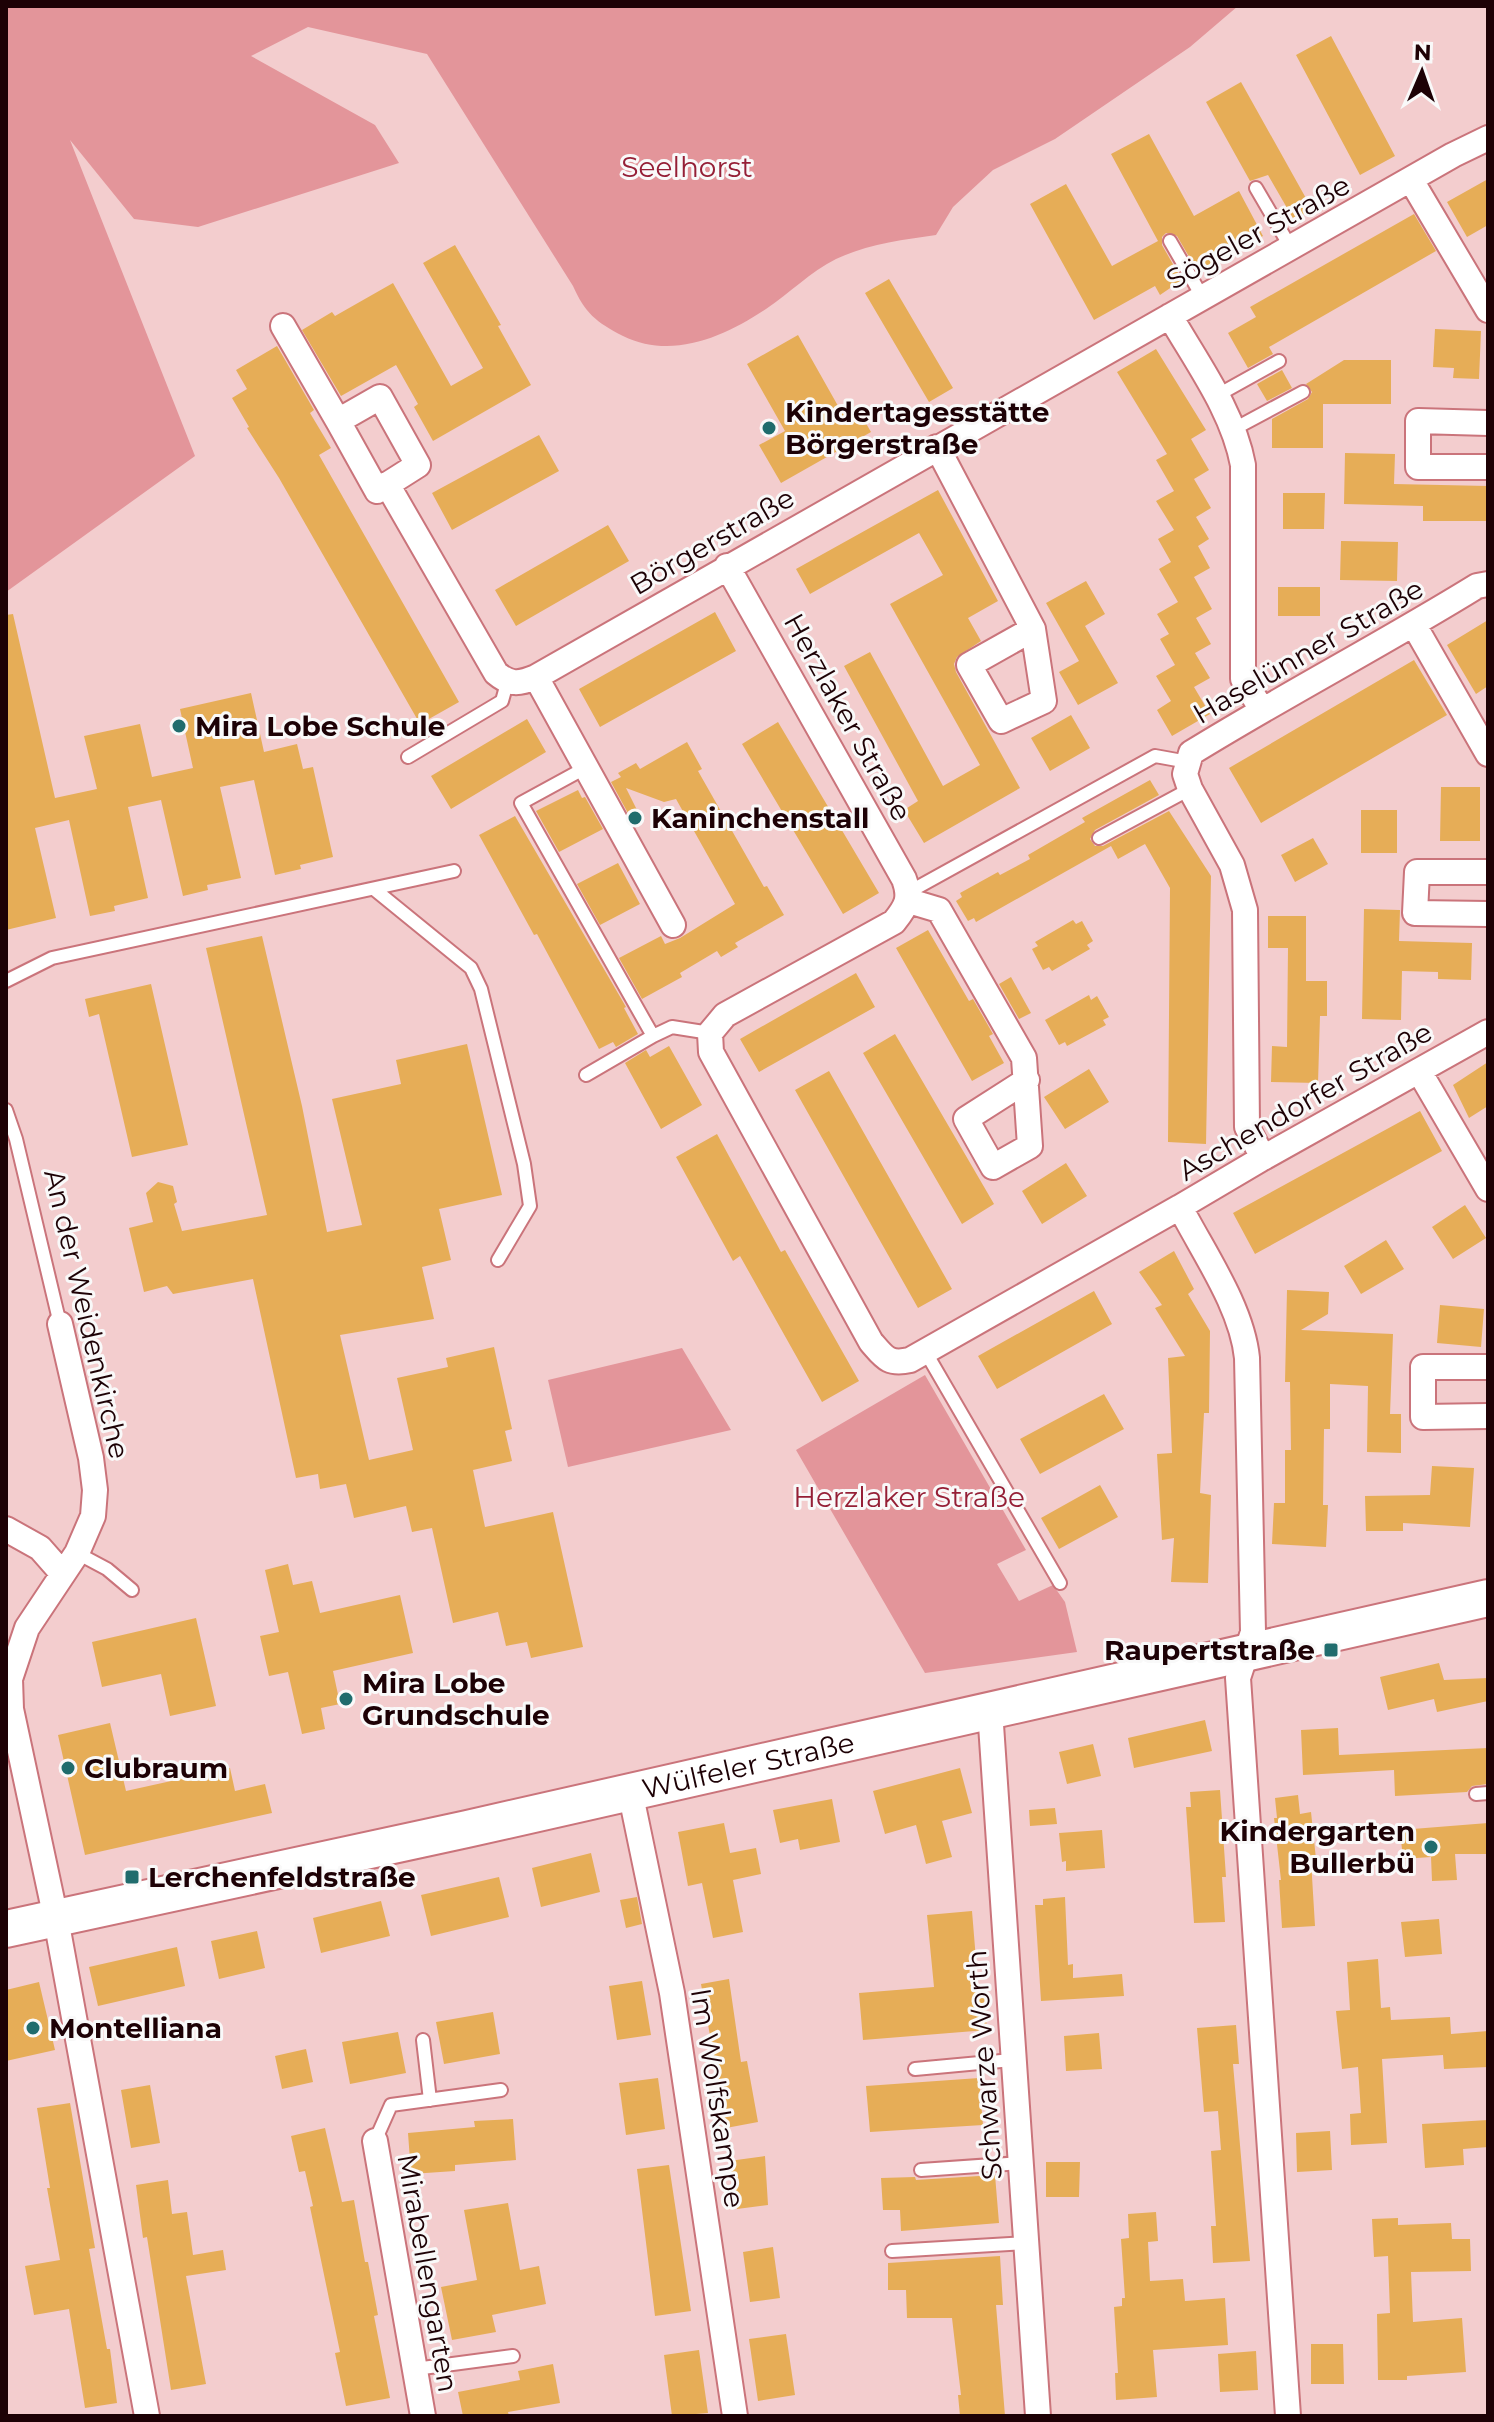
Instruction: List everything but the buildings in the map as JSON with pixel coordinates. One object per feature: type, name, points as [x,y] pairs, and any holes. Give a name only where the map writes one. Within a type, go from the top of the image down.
[{"type":"main road","name":"Wülfeler Straße","points":[[6,1929],[467,1829],[1488,1598]]},
{"type":"street","name":"Sögeler Straße","points":[[1262,710],[1243,679],[1243,465],[1234,429],[1170,316],[1488,138]]},
{"type":"street","points":[[1411,180],[1488,310]]},
{"type":"street","name":"Börgerstraße","points":[[507,683],[520,683],[536,677],[1170,316]]},
{"type":"street","points":[[283,326],[377,491],[418,465],[380,397],[338,421]]},
{"type":"street","points":[[1488,423],[1418,421],[1418,467],[1488,467]]},
{"type":"street","points":[[937,447],[1033,629]]},
{"type":"street","points":[[387,484],[496,673],[507,683]]},
{"type":"street","name":"Herzlaker Straße","points":[[727,566],[904,879],[909,896]]},
{"type":"street","name":"Haselünner Straße","points":[[1263,1158],[1247,1127],[1245,910],[1232,865],[1190,789],[1185,774],[1191,753],[1477,586],[1488,584]]},
{"type":"street","points":[[1414,625],[1488,754]]},
{"type":"street","points":[[536,677],[673,925]]},
{"type":"street","points":[[1488,872],[1417,872],[1415,913],[1488,914]]},
{"type":"street","points":[[1027,1080],[1024,1058],[939,910],[909,896],[894,922],[725,1015],[710,1033],[711,1052],[871,1342],[884,1357],[897,1363],[910,1360],[1180,1207]]},
{"type":"street","name":"Aschendorfer Straße","points":[[1245,1653],[1253,1632],[1245,1337],[1180,1207],[1488,1032]]},
{"type":"street","points":[[1419,1071],[1488,1189]]},
{"type":"street","name":"An der Weidenkirche","points":[[56,1919],[11,1709],[10,1679],[27,1628],[77,1553],[93,1516],[95,1490],[91,1458],[60,1324]]},
{"type":"street","points":[[1488,1367],[1423,1367],[1423,1417],[1488,1416]]},
{"type":"street","points":[[6,1529],[40,1548],[62,1573]]},
{"type":"street","points":[[1245,1653],[1238,1678],[1288,2416]]},
{"type":"street","name":"Schwarze Worth","points":[[990,1710],[1038,2416]]},
{"type":"street","name":"Im Wolfskampe","points":[[630,1791],[672,1993],[735,2416]]},
{"type":"street","points":[[56,1919],[147,2416]]},
{"type":"street","name":"Mirabellengarten","points":[[375,2141],[423,2416]]},
{"type":"lane","points":[[1256,188],[1291,248]]},
{"type":"lane","points":[[1170,241],[1203,298]]},
{"type":"lane","points":[[1216,396],[1279,361]]},
{"type":"lane","points":[[1234,429],[1303,392]]},
{"type":"lane","points":[[408,757],[502,701],[507,683]]},
{"type":"lane","points":[[909,896],[1155,756],[1188,762]]},
{"type":"lane","points":[[587,767],[521,803],[653,1036]]},
{"type":"lane","points":[[1099,838],[1190,789]]},
{"type":"lane","points":[[6,981],[52,958],[454,871]]},
{"type":"lane","points":[[374,889],[471,968],[481,989],[524,1164],[530,1206],[527,1216],[498,1260]]},
{"type":"lane","points":[[586,1075],[672,1027],[710,1033]]},
{"type":"lane","name":"An der Weidenkirche","points":[[6,1110],[16,1139],[60,1324]]},
{"type":"lane","points":[[925,1351],[1060,1583]]},
{"type":"lane","points":[[77,1553],[107,1569],[132,1590]]},
{"type":"lane","points":[[423,2040],[430,2100]]},
{"type":"lane","points":[[915,2069],[1012,2060]]},
{"type":"lane","points":[[375,2141],[391,2105],[501,2090]]},
{"type":"lane","points":[[921,2170],[1020,2163]]},
{"type":"lane","points":[[892,2251],[1027,2243]]},
{"type":"lane","points":[[415,2369],[513,2356]]},
{"type":"green space","name":"Seelhorst","points":[[6,6],[1238,6],[1190,47],[1055,139],[993,170],[953,207],[936,235],[873,246],[836,259],[750,319],[715,336],[679,345],[641,343],[598,321],[587,310],[427,54],[308,27],[251,56],[375,125],[399,163],[198,227],[134,219],[70,140],[195,456],[6,592]]},
{"type":"green space","points":[[682,1348],[731,1430],[568,1467],[548,1380]]},
{"type":"green space","name":"Herzlaker Straße","points":[[925,1375],[1026,1550],[997,1564],[1019,1601],[1053,1585],[1065,1602],[1077,1652],[925,1673],[796,1450]]},
{"type":"place","name":"Kindertagesstätte Börgerstraße","points":[[769,428]]},
{"type":"place","name":"Mira Lobe Schule","points":[[179,726]]},
{"type":"place","name":"Kaninchenstall","points":[[635,818]]},
{"type":"place","name":"Raupertstraße","points":[[1331,1650]]},
{"type":"place","name":"Mira Lobe Grundschule","points":[[346,1699]]},
{"type":"place","name":"Clubraum","points":[[68,1768]]},
{"type":"place","name":"Kindergarten Bullerbü","points":[[1431,1847]]},
{"type":"place","name":"Lerchenfeldstraße","points":[[132,1877]]},
{"type":"place","name":"Montelliana","points":[[33,2028]]}]
